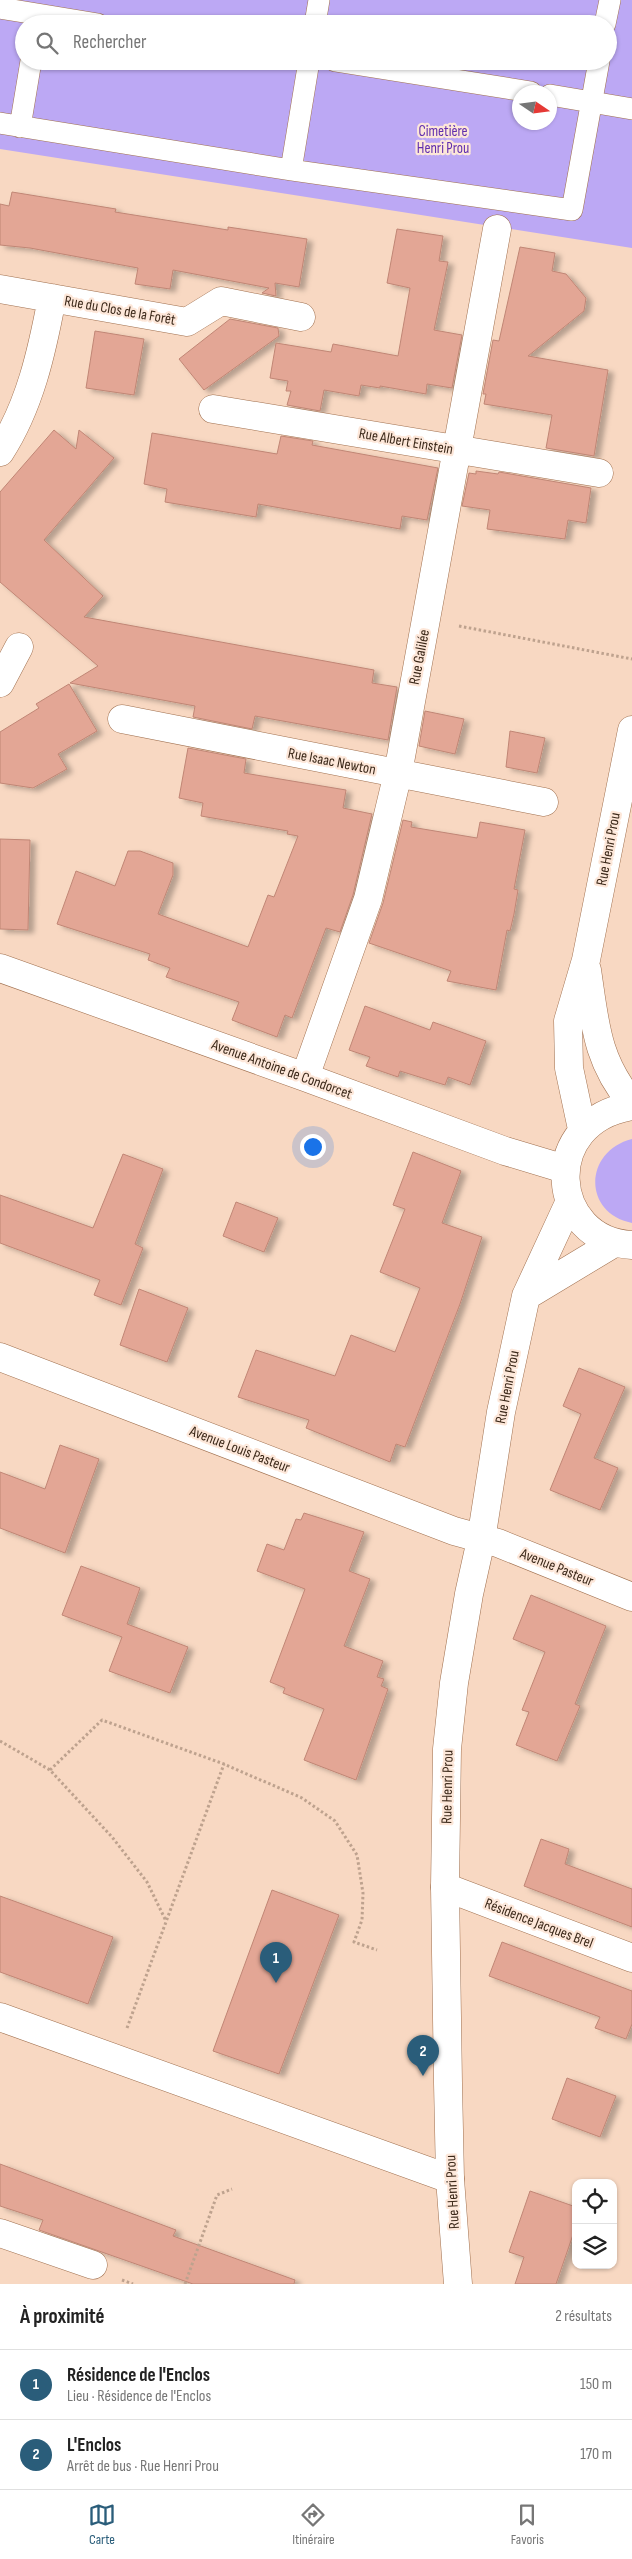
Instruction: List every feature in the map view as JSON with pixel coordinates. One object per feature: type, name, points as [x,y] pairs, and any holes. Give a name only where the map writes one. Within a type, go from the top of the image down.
[{"type":"street","name":"Rue Galilée","points":[[306,1077],[368,899],[398,773],[497,229]]},
{"type":"street","name":"Rue du Clos de la Forêt","points":[[0,289],[187,322],[221,301],[301,317]]},
{"type":"street","name":"Rue du Clos de la Forêt","points":[[0,452],[27,398],[44,346],[52,298]]},
{"type":"street","name":"Rue Albert Einstein","points":[[213,408],[599,473]]},
{"type":"street","points":[[0,682],[19,647]]},
{"type":"street","name":"Rue Isaac Newton","points":[[122,719],[544,802]]},
{"type":"street","name":"Rue Henri Prou","points":[[582,1129],[569,1068],[568,1021],[586,960],[631,734]]},
{"type":"street","name":"Rue Henri Prou","points":[[586,960],[595,1023],[603,1057],[615,1082],[632,1104]]},
{"type":"street","name":"Avenue Antoine de Condorcet","points":[[0,968],[306,1077],[505,1151],[565,1169]]},
{"type":"street","points":[[623,1244],[590,1229],[580,1219],[570,1201],[565,1185],[565,1169],[571,1148],[582,1129],[597,1116],[615,1108],[632,1104]]},
{"type":"street","name":"Rue Henri Prou","points":[[458,2284],[450,2179],[445,1888],[447,1749],[454,1683],[481,1540],[502,1412],[526,1296],[570,1201]]},
{"type":"street","points":[[526,1296],[623,1244]]},
{"type":"street","name":"Avenue Louis Pasteur","points":[[0,1357],[481,1540]]},
{"type":"street","name":"Avenue Pasteur","points":[[481,1540],[498,1543],[632,1597]]},
{"type":"street","name":"Résidence Jacques Brel","points":[[445,1888],[632,1958]]},
{"type":"street","points":[[0,2017],[450,2179]]},
{"type":"street","points":[[0,2233],[93,2265]]},
{"type":"lane","points":[[318,15],[320,0]]},
{"type":"lane","points":[[607,15],[610,0]]},
{"type":"lane","points":[[0,8],[39,13]]},
{"type":"lane","points":[[28,70],[10,125],[291,170],[572,210],[597,70]]},
{"type":"lane","points":[[291,170],[308,70]]},
{"type":"lane","points":[[392,70],[512,89]]},
{"type":"lane","points":[[557,96],[632,109]]},
{"type":"path","points":[[426,620],[632,659]]},
{"type":"path","points":[[50,1770],[102,1720],[224,1764],[302,1798],[335,1821],[357,1855],[363,1893],[362,1920],[354,1942],[377,1950]]},
{"type":"path","points":[[0,1741],[50,1770],[112,1837],[147,1882],[166,1921]]},
{"type":"path","points":[[115,2059],[224,1764]]},
{"type":"path","points":[[185,2284],[217,2196],[232,2189]]},
{"type":"green space","name":"Cimetière Henri Prou","points":[[0,0],[632,0],[632,248],[0,149]]},
{"type":"green space","points":[[632,1139],[632,1223],[616,1217],[604,1207],[597,1195],[595,1182],[598,1168],[605,1156],[616,1146]]},
{"type":"building","points":[[12,192],[116,209],[115,212],[228,230],[228,227],[307,239],[299,287],[275,283],[276,296],[262,293],[269,288],[173,270],[170,289],[135,284],[138,268],[30,248],[0,245],[0,204],[9,206]]},
{"type":"building","points":[[397,229],[443,236],[439,261],[448,262],[434,330],[462,335],[452,388],[427,384],[426,394],[380,386],[380,388],[361,385],[359,396],[324,390],[320,411],[287,405],[291,391],[286,391],[288,381],[270,378],[276,343],[331,352],[333,344],[398,356],[410,288],[387,283]]},
{"type":"building","points":[[520,247],[555,253],[552,271],[566,274],[586,298],[584,311],[528,356],[608,370],[594,456],[546,448],[552,415],[484,404],[486,394],[483,394],[493,340],[499,341]]},
{"type":"building","points":[[230,319],[278,328],[279,336],[204,390],[179,359]]},
{"type":"building","points":[[95,331],[144,339],[134,395],[86,388]]},
{"type":"building","points":[[54,430],[76,449],[79,430],[114,458],[44,540],[103,596],[84,617],[374,670],[372,683],[397,687],[388,740],[255,716],[252,729],[193,717],[195,706],[70,683],[98,666],[0,582],[0,492]]},
{"type":"building","points":[[152,433],[277,454],[281,436],[313,441],[312,445],[438,468],[427,520],[402,516],[400,529],[258,504],[256,517],[165,502],[167,489],[144,484]]},
{"type":"building","points":[[476,471],[498,474],[499,472],[591,488],[586,523],[568,520],[565,539],[487,529],[490,510],[462,506],[469,473],[476,474]]},
{"type":"building","points":[[69,684],[97,731],[58,754],[67,769],[33,788],[0,783],[0,732],[39,708],[36,704]]},
{"type":"building","points":[[425,711],[464,719],[455,754],[419,746]]},
{"type":"building","points":[[510,731],[545,738],[537,773],[506,767]]},
{"type":"building","points":[[188,748],[246,759],[244,773],[346,790],[343,808],[372,814],[353,895],[340,932],[326,928],[292,1018],[285,1015],[277,1037],[232,1020],[239,1002],[166,977],[170,968],[148,960],[150,954],[57,924],[76,871],[115,886],[128,851],[140,851],[173,863],[173,875],[158,914],[248,947],[268,895],[274,897],[298,836],[287,834],[288,831],[201,816],[203,803],[179,798]]},
{"type":"building","points":[[403,820],[412,822],[411,827],[477,838],[480,822],[525,830],[514,889],[518,890],[514,914],[510,931],[507,930],[496,990],[447,981],[451,971],[369,943],[383,903]]},
{"type":"building","points":[[0,839],[30,840],[28,930],[0,929]]},
{"type":"building","points":[[365,1006],[430,1030],[433,1022],[486,1041],[470,1085],[448,1077],[445,1085],[400,1071],[398,1077],[366,1066],[370,1057],[349,1050]]},
{"type":"building","points":[[413,1152],[461,1171],[442,1223],[482,1237],[460,1304],[405,1447],[396,1444],[390,1462],[306,1428],[309,1420],[238,1397],[256,1350],[335,1376],[351,1335],[395,1352],[420,1288],[380,1272],[405,1209],[393,1205]]},
{"type":"building","points":[[123,1154],[163,1169],[135,1244],[143,1248],[121,1305],[94,1295],[100,1280],[0,1243],[0,1195],[93,1228]]},
{"type":"building","points":[[236,1202],[278,1218],[264,1252],[223,1236]]},
{"type":"building","points":[[139,1289],[188,1308],[167,1362],[120,1345]]},
{"type":"building","points":[[579,1368],[625,1387],[594,1458],[618,1468],[600,1510],[550,1490],[581,1414],[563,1406]]},
{"type":"building","points":[[60,1445],[99,1459],[65,1553],[0,1528],[0,1472],[45,1489]]},
{"type":"building","points":[[304,1513],[364,1532],[349,1571],[370,1579],[344,1646],[383,1661],[377,1677],[384,1679],[381,1686],[388,1689],[356,1780],[304,1760],[324,1709],[283,1693],[285,1688],[270,1682],[305,1589],[257,1571],[267,1544],[284,1550],[296,1519],[301,1520]]},
{"type":"building","points":[[81,1566],[140,1588],[127,1624],[188,1647],[170,1693],[109,1671],[122,1637],[62,1615]]},
{"type":"building","points":[[531,1595],[606,1626],[575,1704],[580,1706],[557,1761],[516,1745],[529,1712],[522,1710],[545,1652],[513,1639]]},
{"type":"building","points":[[541,1839],[569,1849],[565,1864],[632,1889],[632,1927],[524,1886]]},
{"type":"building","points":[[272,1890],[339,1915],[279,2074],[213,2051]]},
{"type":"building","points":[[0,1896],[113,1937],[88,2004],[0,1972]]},
{"type":"building","points":[[502,1942],[632,1991],[632,2024],[626,2039],[595,2028],[600,2017],[489,1976]]},
{"type":"building","points":[[567,2078],[616,2096],[600,2137],[552,2119]]},
{"type":"building","points":[[0,2164],[176,2230],[173,2236],[295,2280],[294,2284],[193,2284],[39,2230],[43,2220],[0,2206]]},
{"type":"building","points":[[530,2191],[572,2206],[572,2238],[556,2284],[515,2284],[524,2257],[509,2252]]},
{"type":"place","name":"Résidence de l'Enclos","points":[[276,1983]]},
{"type":"place","name":"L'Enclos","points":[[423,2076]]}]
